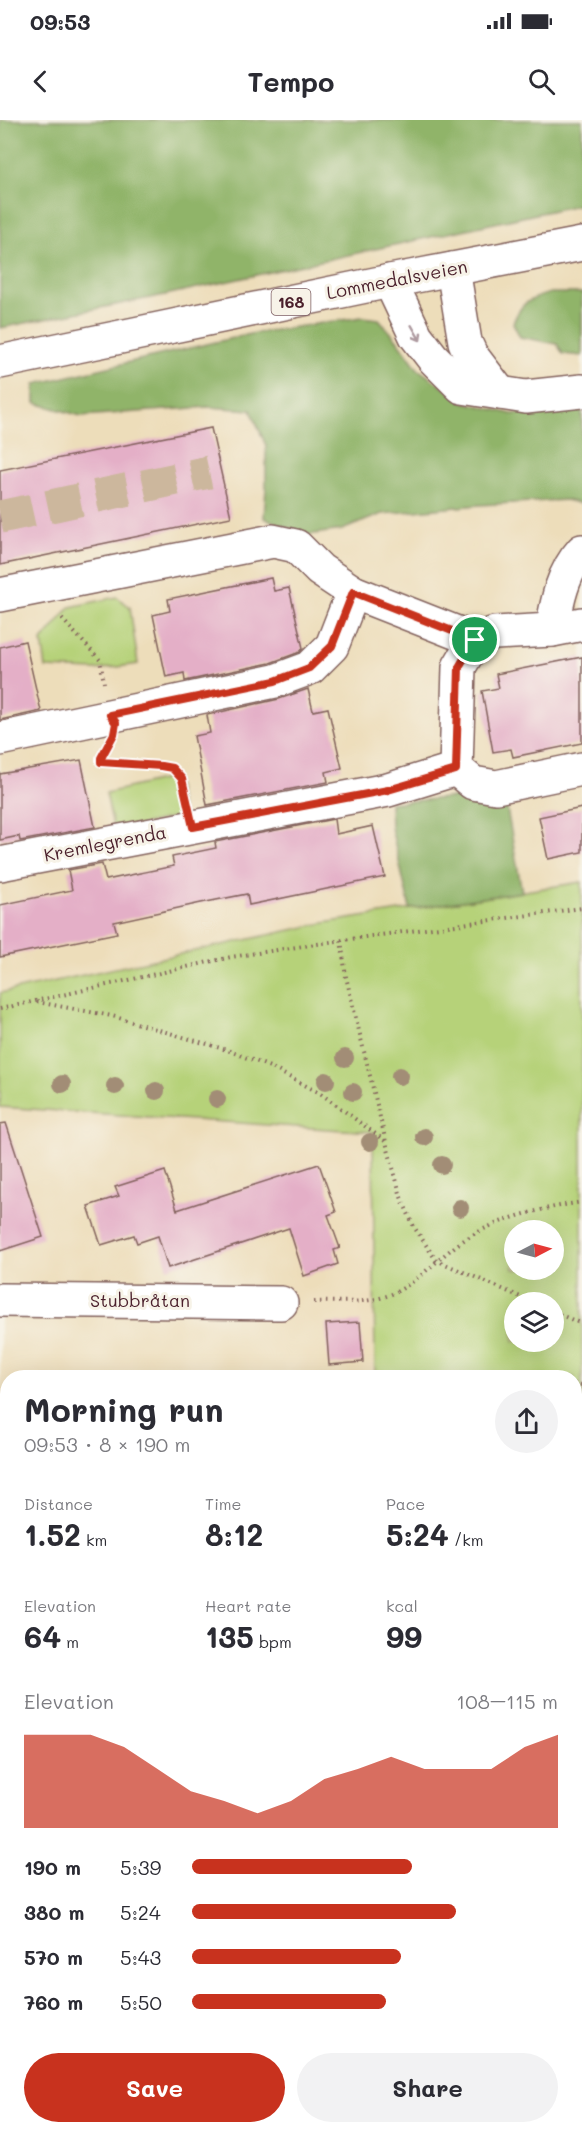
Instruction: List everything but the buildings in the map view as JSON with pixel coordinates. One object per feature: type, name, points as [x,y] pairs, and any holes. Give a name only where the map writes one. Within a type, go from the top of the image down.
[{"type":"street","name":"Lommedalsveien","points":[[0,363],[390,281],[582,244]]},
{"type":"street","points":[[453,269],[465,342],[471,355],[500,393]]},
{"type":"street","points":[[390,281],[416,336],[433,358],[462,387],[526,398],[582,391]]},
{"type":"street","points":[[0,595],[273,541],[296,546],[320,570],[353,592],[475,640]]},
{"type":"street","points":[[582,551],[573,560],[563,582],[567,627],[495,633],[475,640],[459,667],[456,770],[473,783],[496,787],[582,769]]},
{"type":"street","points":[[0,739],[275,681],[309,668],[332,646],[353,592]]},
{"type":"street","name":"Kremlegrenda","points":[[0,864],[388,790],[456,770]]},
{"type":"street","name":"Stubbråtan","points":[[0,1300],[281,1303]]},
{"type":"path","points":[[33,588],[100,660],[102,669]]},
{"type":"path","points":[[110,715],[116,723],[114,734],[101,762],[172,768],[182,779],[193,827]]},
{"type":"path","points":[[0,1009],[231,957],[582,908]]},
{"type":"path","points":[[340,940],[346,977],[386,1142],[401,1197],[414,1227],[436,1260],[509,1292]]},
{"type":"path","points":[[33,1002],[123,1019],[227,1050],[270,1067],[320,1093],[386,1142]]},
{"type":"path","points":[[281,1303],[370,1300],[395,1293],[420,1277],[436,1260],[463,1241],[526,1213],[582,1202]]},
{"type":"path","points":[[564,1316],[582,1324]]},
{"type":"green space","points":[[0,120],[582,120],[582,204],[165,295],[0,328]]},
{"type":"green space","points":[[550,293],[582,293],[582,356],[563,354],[557,344],[520,337],[513,323],[519,310],[527,302]]},
{"type":"green space","points":[[362,317],[379,319],[418,369],[464,402],[512,414],[582,406],[582,504],[566,500],[382,514],[342,530],[307,535],[264,518],[266,446],[251,410],[208,407],[81,416],[35,403],[35,384],[250,334]]},
{"type":"green space","points":[[117,597],[130,607],[138,664],[96,670],[46,668],[42,641],[70,607]]},
{"type":"green space","points":[[175,777],[182,816],[114,831],[106,793]]},
{"type":"green space","points":[[459,797],[471,802],[505,798],[522,892],[410,909],[391,827],[390,803]]},
{"type":"green space","points":[[582,882],[582,1370],[375,1370],[373,1132],[0,1107],[0,993],[324,923]]},
{"type":"tunnel","points":[[0,517],[209,472]]},
{"type":"route","points":[[353,592],[475,640],[459,667],[456,770],[388,790],[193,827],[182,779],[172,768],[101,762],[114,734],[116,723],[110,715],[275,681],[309,668],[332,646],[353,592]]}]
